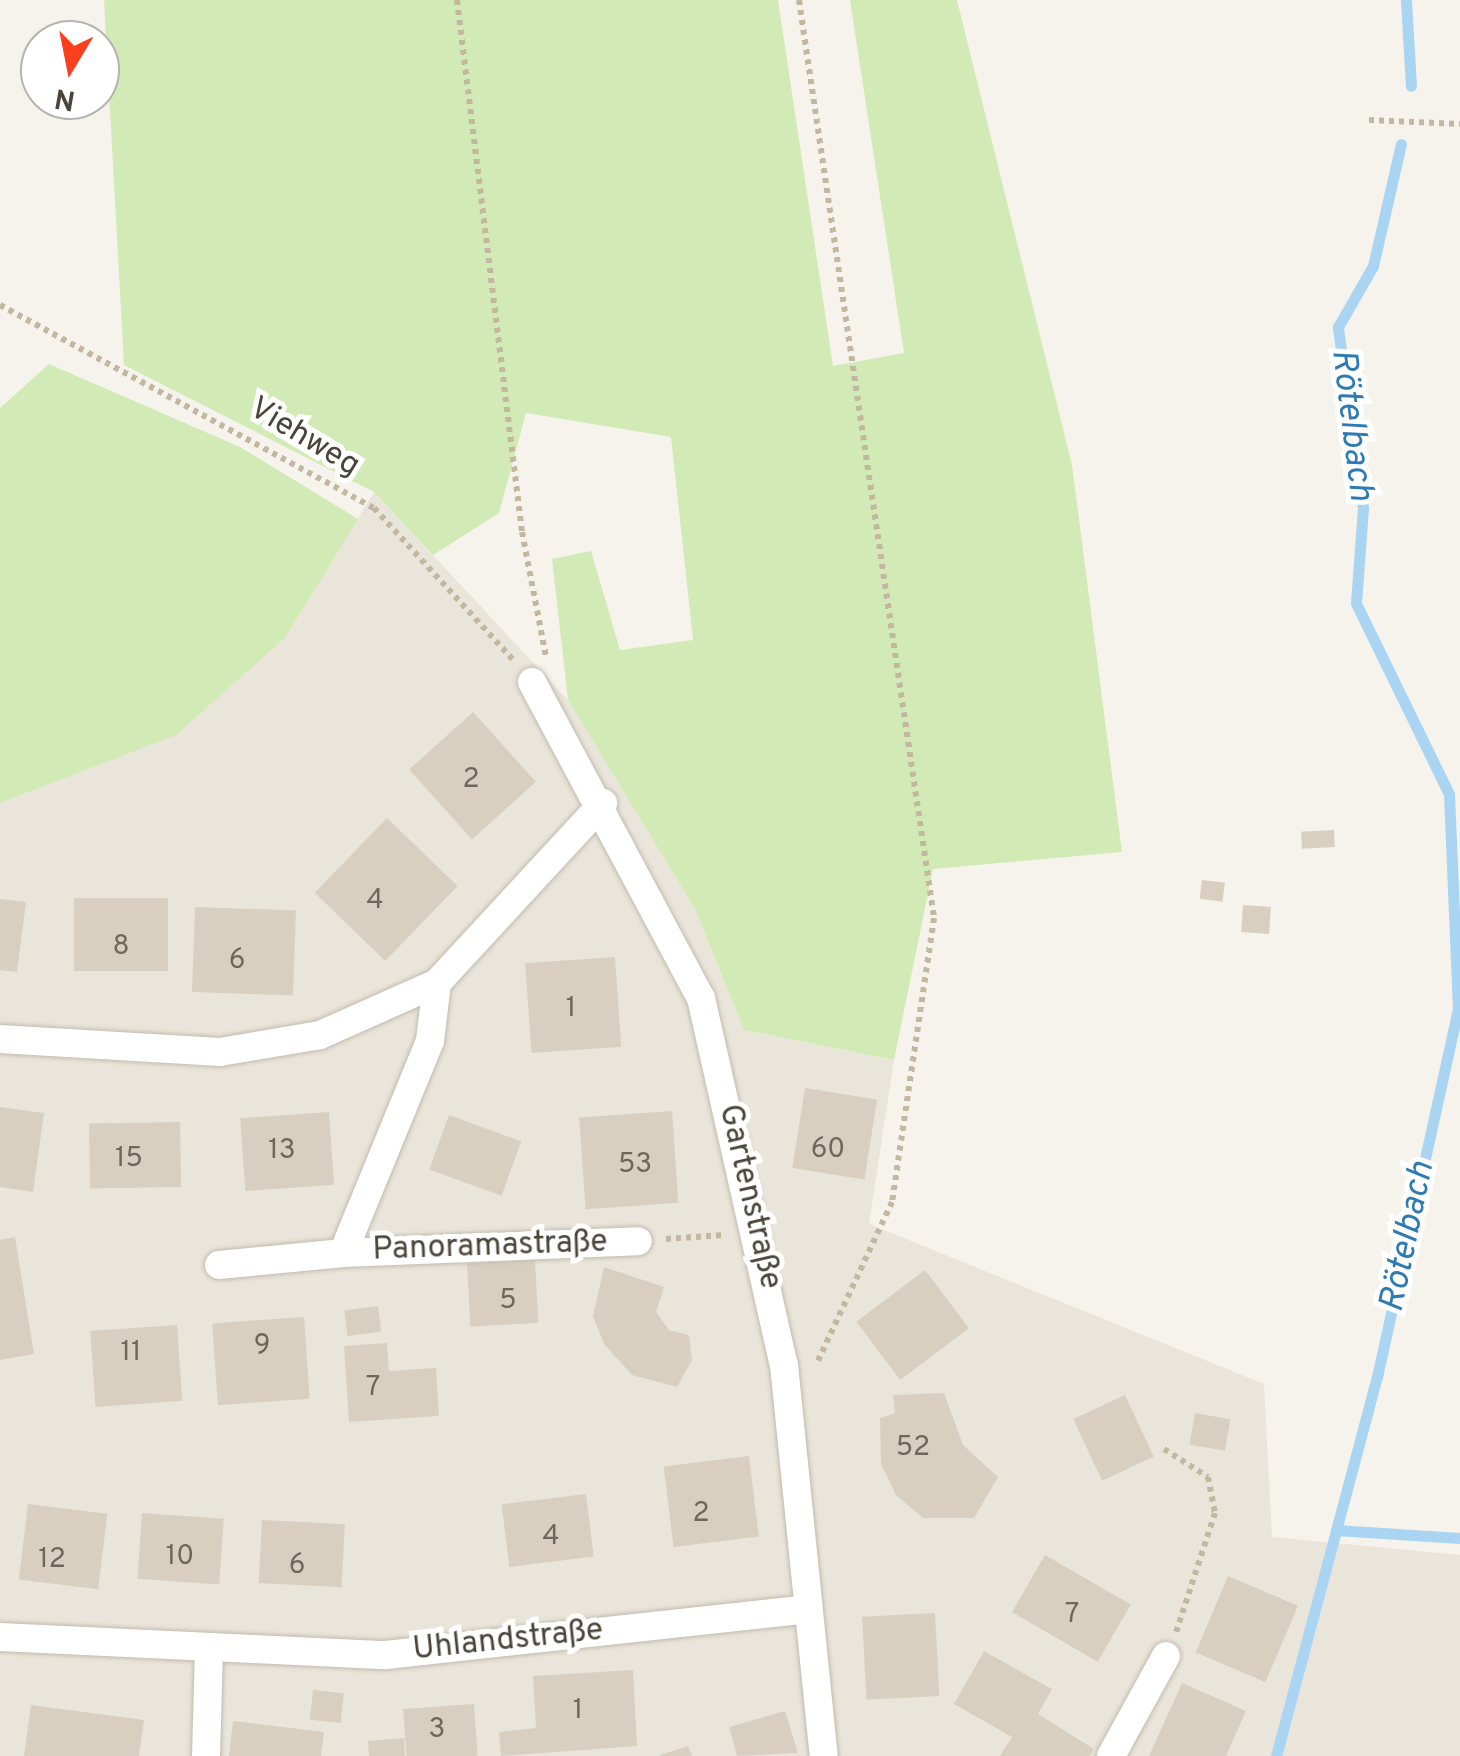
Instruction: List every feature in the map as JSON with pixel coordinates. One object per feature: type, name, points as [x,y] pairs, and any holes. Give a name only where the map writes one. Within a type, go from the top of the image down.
[{"type":"street","name":"Gartenstraße","points":[[540,673],[702,998],[760,1232],[784,1365],[824,1756]]},
{"type":"street","points":[[0,1039],[220,1052],[320,1035],[437,983],[603,802]]},
{"type":"street","name":"Panoramastraße","points":[[343,1253],[430,1041],[437,983]]},
{"type":"street","name":"Panoramastraße","points":[[218,1265],[343,1253],[638,1241]]},
{"type":"street","name":"Uhlandstraße","points":[[0,1637],[386,1655],[807,1609]]},
{"type":"street","points":[[206,1756],[209,1647]]},
{"type":"street","points":[[1111,1756],[1166,1656]]},
{"type":"path","points":[[457,0],[540,673]]},
{"type":"path","points":[[784,1365],[823,1365],[892,1202],[934,918],[799,0]]},
{"type":"path","points":[[1369,120],[1460,124]]},
{"type":"path","name":"Viehweg","points":[[0,305],[374,508],[540,673]]},
{"type":"path","points":[[638,1241],[760,1232]]},
{"type":"path","points":[[1164,1449],[1208,1477],[1216,1512],[1166,1656]]},
{"type":"shaded area","points":[[374,492],[568,700],[695,909],[744,1030],[894,1060],[869,1224],[1264,1384],[1272,1537],[1460,1555],[1460,1756],[0,1756],[0,803],[176,734],[285,638]]},
{"type":"green space","points":[[104,0],[778,0],[833,366],[904,353],[850,0],[957,0],[1072,465],[1122,852],[933,869],[894,1060],[744,1030],[695,909],[568,700],[552,559],[591,551],[620,650],[693,640],[671,437],[526,413],[499,513],[433,555],[374,492],[124,365],[111,120],[120,120],[120,20],[105,20]]},
{"type":"green space","points":[[49,364],[240,447],[358,519],[285,638],[176,735],[0,803],[0,408]]},
{"type":"building","points":[[473,712],[536,782],[472,839],[409,770]]},
{"type":"building","points":[[387,818],[457,886],[385,961],[315,893]]},
{"type":"building","points":[[1334,830],[1335,847],[1302,849],[1301,832]]},
{"type":"building","points":[[1202,880],[1225,883],[1223,902],[1200,899]]},
{"type":"building","points":[[74,898],[168,898],[168,971],[74,971]]},
{"type":"building","points":[[0,899],[26,902],[17,972],[0,970]]},
{"type":"building","points":[[1243,905],[1271,907],[1269,934],[1241,932]]},
{"type":"building","points":[[195,907],[296,911],[293,995],[192,992]]},
{"type":"building","points":[[615,957],[621,1047],[531,1053],[525,963]]},
{"type":"building","points":[[805,1088],[877,1099],[864,1179],[792,1168]]},
{"type":"building","points":[[0,1107],[44,1113],[33,1192],[0,1187]]},
{"type":"building","points":[[672,1111],[678,1203],[586,1209],[579,1117]]},
{"type":"building","points":[[329,1112],[334,1185],[245,1191],[240,1118]]},
{"type":"building","points":[[449,1115],[521,1141],[502,1196],[429,1170]]},
{"type":"building","points":[[180,1122],[181,1187],[90,1189],[89,1124]]},
{"type":"building","points":[[15,1237],[34,1354],[0,1360],[0,1240]]},
{"type":"building","points":[[535,1260],[538,1323],[470,1326],[467,1264]]},
{"type":"building","points":[[604,1267],[664,1287],[656,1312],[669,1330],[689,1335],[692,1360],[677,1387],[632,1375],[604,1344],[593,1316]]},
{"type":"building","points":[[925,1270],[969,1328],[900,1380],[856,1322]]},
{"type":"building","points":[[378,1306],[381,1332],[347,1336],[344,1310]]},
{"type":"building","points":[[304,1317],[310,1399],[218,1405],[212,1323]]},
{"type":"building","points":[[177,1325],[182,1401],[96,1407],[90,1331]]},
{"type":"building","points":[[387,1343],[389,1371],[436,1368],[439,1416],[349,1422],[344,1346]]},
{"type":"building","points":[[944,1393],[963,1445],[998,1477],[974,1518],[923,1518],[896,1495],[881,1464],[880,1418],[895,1413],[893,1395]]},
{"type":"building","points":[[1125,1395],[1154,1457],[1102,1481],[1073,1419]]},
{"type":"building","points":[[1195,1413],[1230,1419],[1225,1451],[1189,1445]]},
{"type":"building","points":[[749,1456],[759,1536],[674,1547],[664,1466]]},
{"type":"building","points":[[586,1494],[594,1557],[509,1567],[502,1504]]},
{"type":"building","points":[[28,1504],[107,1514],[98,1589],[19,1579]]},
{"type":"building","points":[[142,1513],[224,1519],[219,1585],[137,1579]]},
{"type":"building","points":[[262,1520],[345,1524],[342,1587],[259,1583]]},
{"type":"building","points":[[1045,1555],[1131,1604],[1098,1662],[1012,1612]]},
{"type":"building","points":[[1228,1576],[1298,1606],[1266,1682],[1196,1652]]},
{"type":"building","points":[[935,1613],[939,1696],[866,1700],[862,1617]]},
{"type":"building","points":[[984,1651],[1052,1689],[1038,1714],[1094,1749],[1089,1756],[1000,1756],[1012,1737],[954,1704]]},
{"type":"building","points":[[633,1670],[637,1746],[501,1756],[499,1732],[536,1728],[533,1676]]},
{"type":"building","points":[[1182,1683],[1246,1711],[1226,1756],[1149,1756]]},
{"type":"building","points":[[313,1690],[344,1693],[341,1723],[310,1720]]},
{"type":"building","points":[[474,1704],[478,1756],[406,1756],[403,1709]]},
{"type":"building","points":[[31,1705],[144,1720],[139,1756],[24,1756]]},
{"type":"building","points":[[785,1711],[798,1753],[737,1756],[729,1727]]},
{"type":"building","points":[[233,1721],[324,1732],[321,1756],[229,1756]]},
{"type":"building","points":[[404,1738],[405,1756],[369,1756],[368,1741]]},
{"type":"building","points":[[688,1746],[692,1756],[660,1756],[660,1755]]},
{"type":"waterway","name":"Rötelbach","points":[[1406,0],[1411,86]]},
{"type":"waterway","name":"Rötelbach","points":[[1276,1756],[1377,1377],[1458,1009],[1449,794],[1356,603],[1363,508],[1338,327],[1373,266],[1401,144]]},
{"type":"waterway","points":[[1336,1530],[1460,1538]]}]
